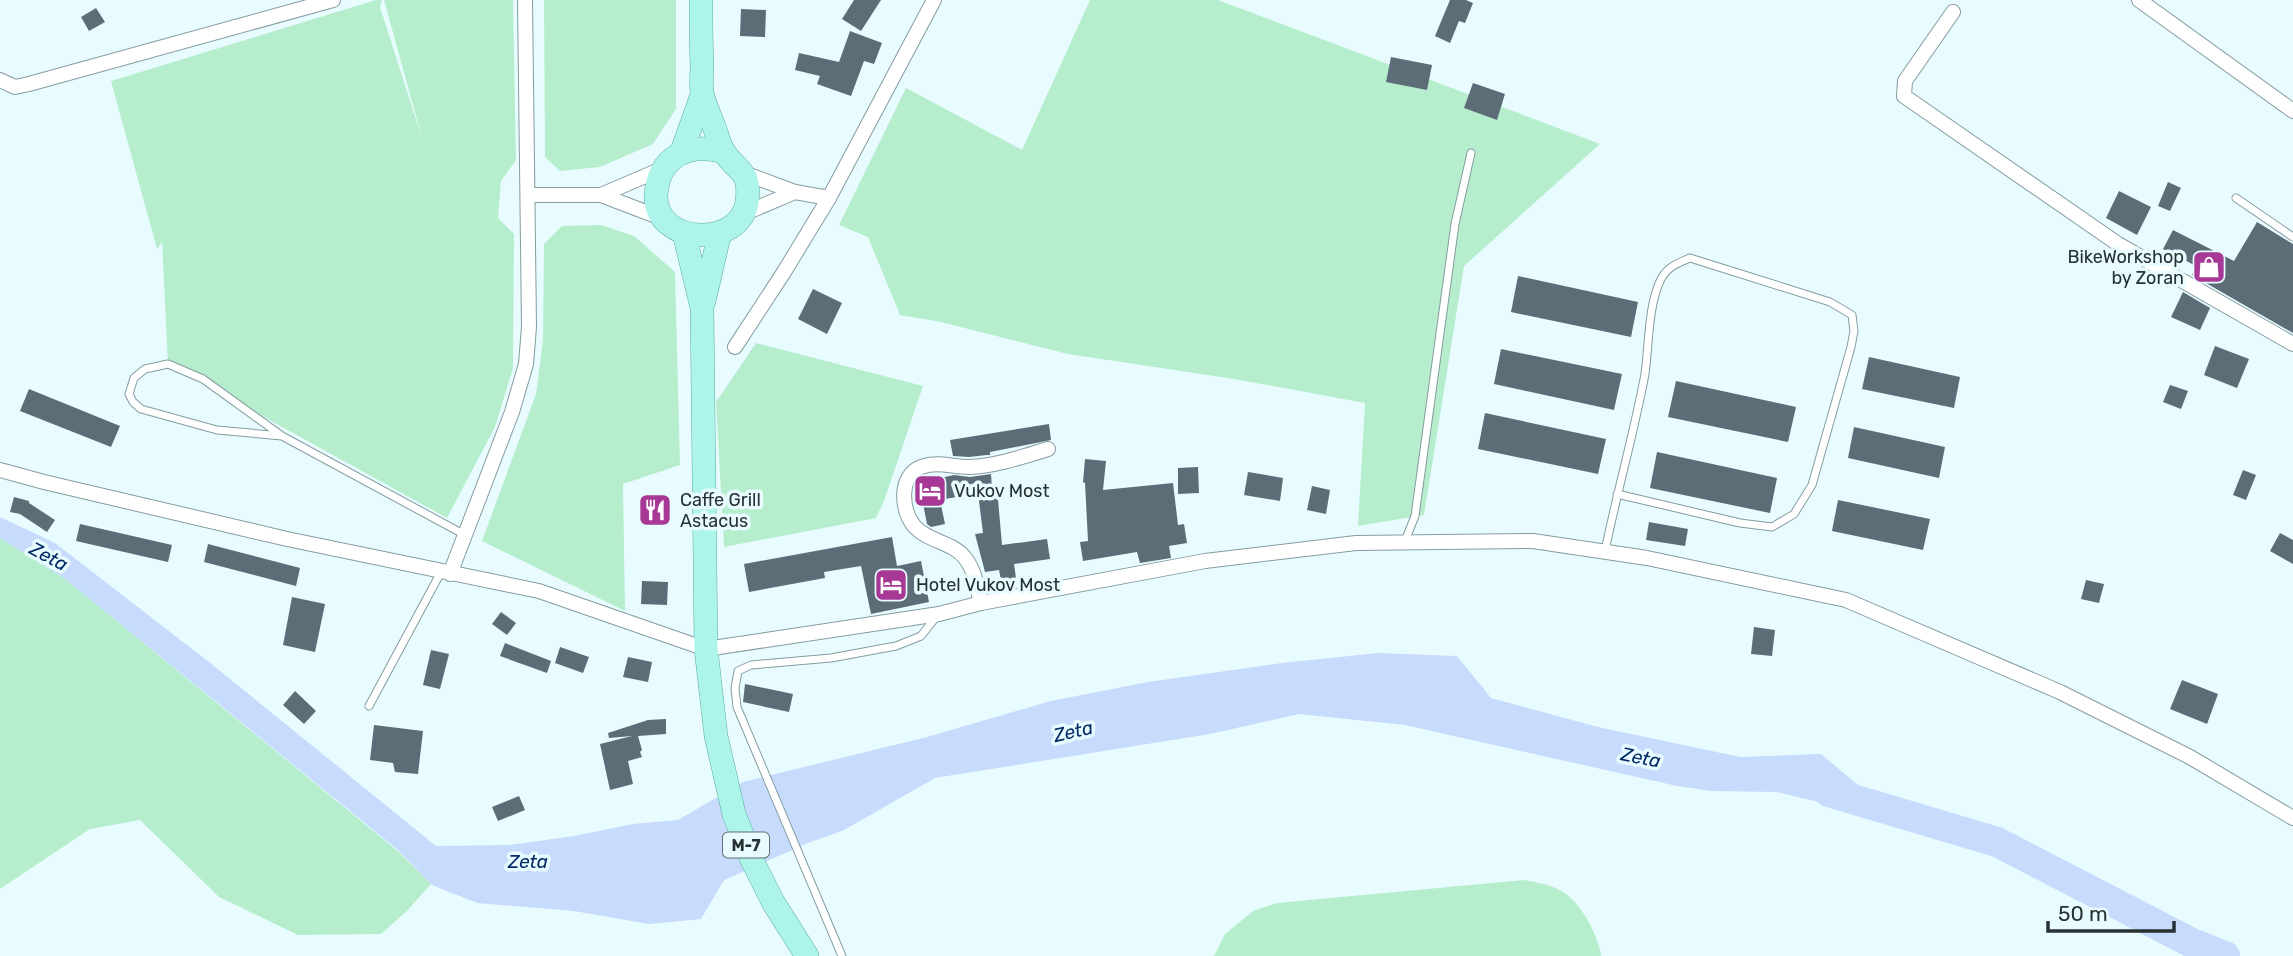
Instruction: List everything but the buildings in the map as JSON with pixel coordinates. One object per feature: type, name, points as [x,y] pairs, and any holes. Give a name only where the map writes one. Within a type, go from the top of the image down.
[{"type":"main road","points":[[701,0],[702,95],[724,152],[744,173],[747,185],[743,214],[732,226],[705,237],[684,233],[664,219],[656,199],[658,184],[673,159],[702,95]]},
{"type":"main road","points":[[673,159],[695,148],[724,152]]},
{"type":"main road","name":"M-7","points":[[702,308],[720,232]]},
{"type":"main road","name":"M-7","points":[[684,233],[702,308],[706,649],[719,755],[730,799],[746,845],[766,889],[807,956]]},
{"type":"street","points":[[2,84],[29,84],[332,0]]},
{"type":"street","points":[[446,573],[466,536],[512,412],[526,364],[529,327],[525,0]]},
{"type":"street","points":[[735,347],[785,272],[828,198],[934,0]]},
{"type":"street","points":[[2138,0],[2293,111]]},
{"type":"street","points":[[1953,12],[1905,81],[1904,96],[2118,244],[2293,344]]},
{"type":"street","points":[[601,195],[673,159]]},
{"type":"street","points":[[744,173],[795,192],[828,198]]},
{"type":"street","points":[[743,214],[795,192]]},
{"type":"street","points":[[528,195],[601,195],[664,219]]},
{"type":"street","points":[[981,603],[976,582],[965,557],[957,550],[929,538],[915,527],[909,518],[904,500],[906,484],[911,474],[920,468],[940,463],[969,467],[1012,460],[1048,449]]},
{"type":"street","points":[[0,470],[263,533],[539,591],[706,649],[939,614],[981,603],[1205,561],[1356,543],[1533,541],[1647,558],[1846,600],[2060,692],[2190,757],[2293,818]]},
{"type":"lane","points":[[1405,541],[1415,516],[1455,224],[1471,153]]},
{"type":"lane","points":[[2236,198],[2293,237]]},
{"type":"lane","points":[[1605,552],[1644,375],[1654,299],[1661,278],[1671,267],[1690,258],[1830,302],[1852,315],[1854,331],[1851,346],[1812,485],[1794,514],[1772,527],[1740,523],[1618,494]]},
{"type":"lane","points":[[282,436],[217,430],[141,409],[129,394],[130,385],[145,369],[168,364],[203,380],[282,436],[466,536]]},
{"type":"lane","points":[[369,706],[446,573]]},
{"type":"lane","points":[[842,956],[737,707],[735,688],[738,671],[751,665],[831,658],[896,646],[921,636],[939,614]]},
{"type":"green space","points":[[382,0],[380,7],[422,138],[384,0],[513,0],[516,160],[501,181],[498,218],[514,234],[513,368],[495,427],[447,518],[168,364],[162,242],[157,249],[111,81]]},
{"type":"green space","points":[[544,0],[676,0],[676,109],[653,144],[600,167],[560,171],[545,157]]},
{"type":"green space","points":[[1090,0],[1218,0],[1600,144],[1464,266],[1424,515],[1358,526],[1365,403],[1234,379],[1068,354],[941,322],[900,315],[868,237],[839,225],[906,88],[1022,150]]},
{"type":"green space","points":[[601,225],[634,236],[675,272],[680,465],[623,484],[625,611],[482,541],[536,394],[543,340],[544,244],[562,226]]},
{"type":"green space","points":[[756,343],[923,386],[876,518],[724,547],[716,402]]},
{"type":"green space","points":[[0,538],[64,578],[399,852],[431,884],[407,911],[381,934],[298,935],[219,897],[140,820],[90,829],[0,889]]},
{"type":"green space","points":[[1524,880],[1551,886],[1572,899],[1589,922],[1601,956],[1214,956],[1225,934],[1253,911],[1277,903]]},
{"type":"water","points":[[0,517],[55,543],[209,662],[436,846],[510,845],[633,824],[678,820],[743,782],[927,737],[1051,701],[1148,682],[1378,653],[1457,656],[1491,698],[1598,727],[1740,757],[1821,754],[1864,790],[1868,803],[1864,813],[1777,792],[1711,791],[1677,786],[1405,725],[1299,714],[1210,734],[935,778],[844,830],[724,880],[701,919],[649,924],[574,911],[477,903],[432,885],[398,850],[64,578],[0,538]]},
{"type":"waterway","name":"Zeta","points":[[1829,792],[1997,842],[2192,943],[2225,956]]},
{"type":"place","name":"BikeWorkshop by Zoran","points":[[2209,267]]},
{"type":"place","name":"Vukov Most","points":[[930,491]]},
{"type":"place","name":"Caffe Grill Astacus","points":[[655,510]]},
{"type":"place","name":"Hotel Vukov Most","points":[[891,585]]}]
